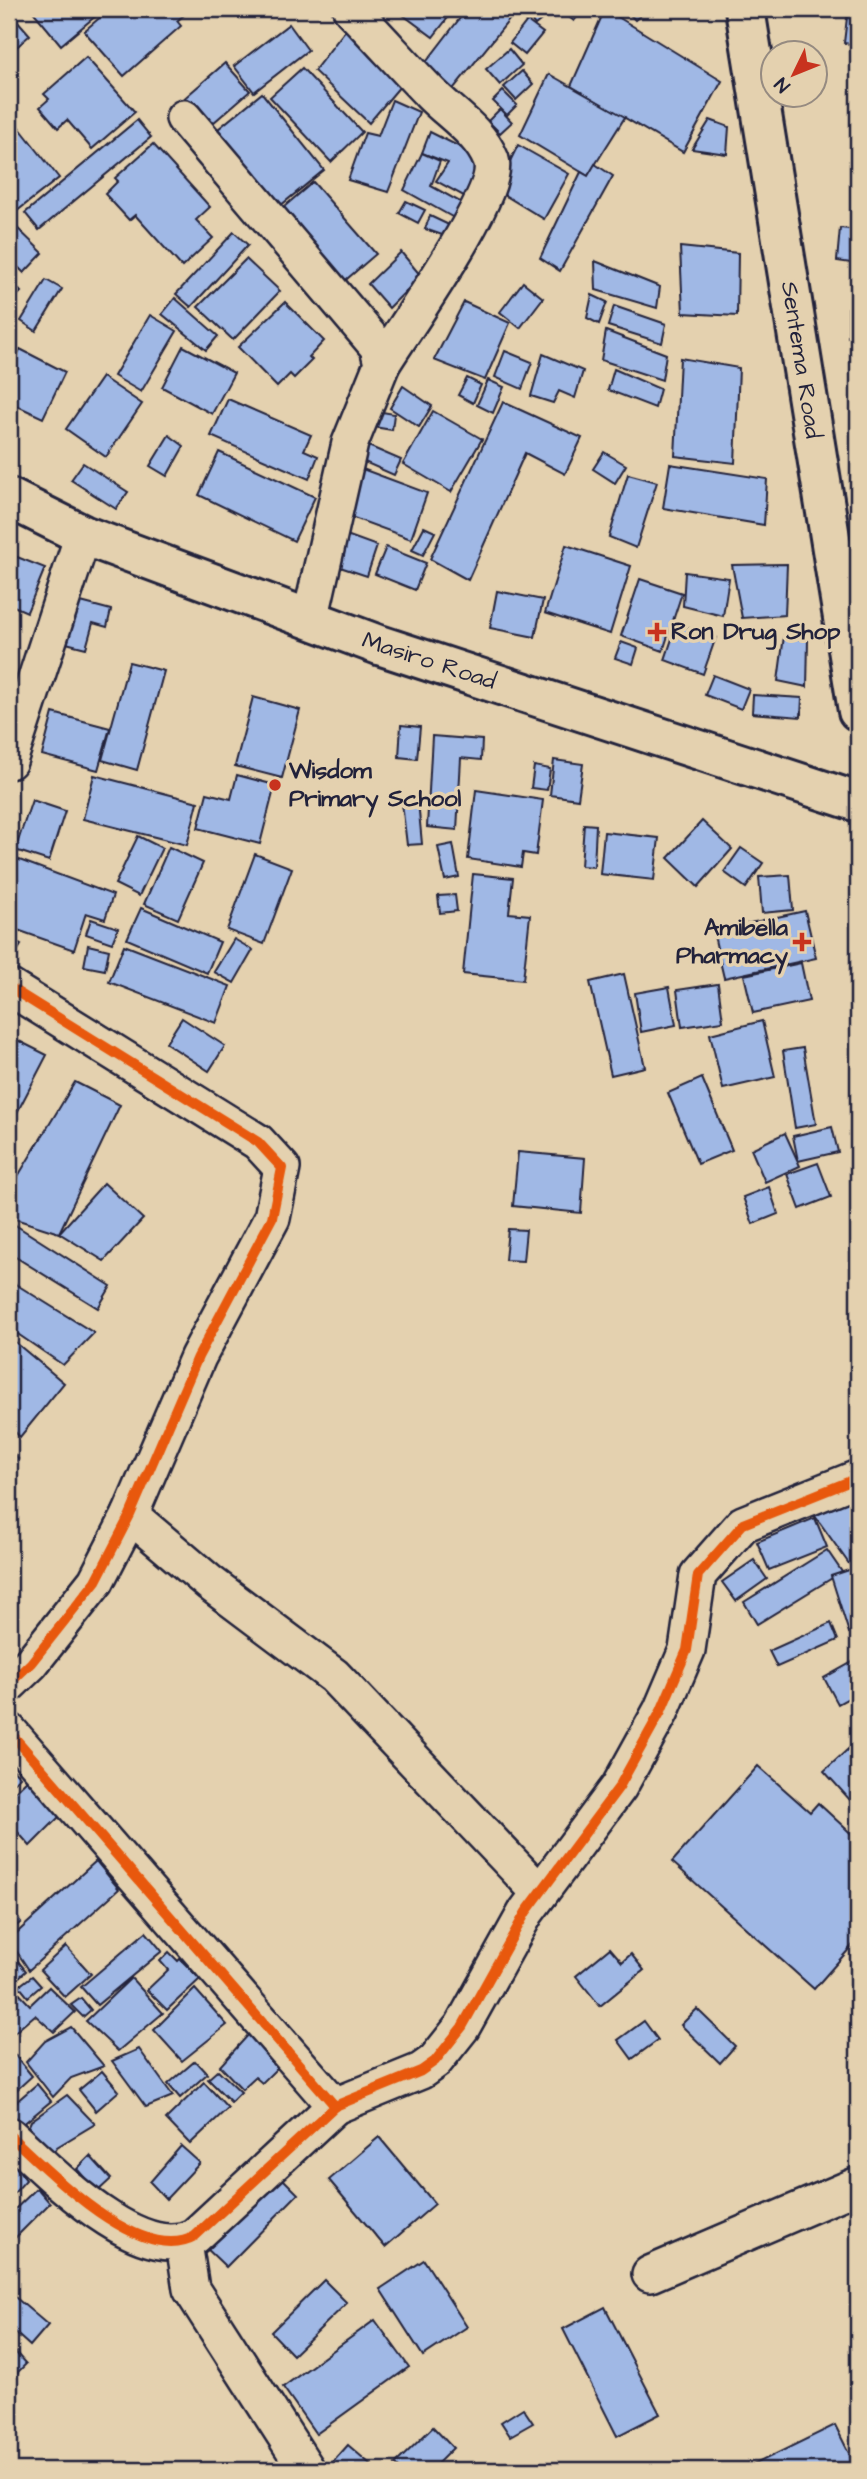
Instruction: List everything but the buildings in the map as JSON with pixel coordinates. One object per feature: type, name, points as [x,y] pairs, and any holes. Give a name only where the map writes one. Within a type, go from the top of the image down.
[{"type":"main road","name":"Sentema Road","points":[[744,9],[858,711]]},
{"type":"main road","name":"Masiro Road","points":[[9,498],[83,535],[379,645],[858,802]]},
{"type":"street","points":[[310,620],[350,443],[382,364],[472,221],[490,181],[492,163],[478,137],[433,96],[351,9]]},
{"type":"street","points":[[184,118],[363,328],[378,347],[382,364]]},
{"type":"street","points":[[9,761],[83,535]]},
{"type":"street","points":[[9,987],[258,1142],[282,1168],[272,1218],[198,1357],[130,1515],[96,1581],[31,1663],[9,1684]]},
{"type":"street","points":[[9,2135],[89,2207],[140,2235],[169,2244],[184,2243],[195,2236],[335,2106],[421,2071],[435,2061],[462,2027],[526,1912],[619,1787],[661,1711],[687,1650],[698,1575],[743,1524],[858,1478]]},
{"type":"street","points":[[130,1515],[210,1583],[334,1676],[540,1893]]},
{"type":"street","points":[[9,1731],[335,2106]]},
{"type":"street","points":[[650,2274],[858,2185]]},
{"type":"street","points":[[184,2243],[191,2289],[307,2470]]},
{"type":"cycle path","points":[[9,987],[258,1142],[282,1168],[272,1218],[198,1357],[130,1515],[96,1581],[31,1663],[9,1684]]},
{"type":"cycle path","points":[[335,2106],[421,2071],[435,2061],[462,2027],[526,1912],[619,1787],[661,1711],[687,1650],[698,1575],[743,1524],[858,1478]]},
{"type":"cycle path","points":[[9,1731],[335,2106],[195,2236],[173,2242],[148,2238],[122,2227],[70,2191],[9,2135]]},
{"type":"place","name":"Ron Drug Shop","points":[[657,632]]},
{"type":"place","name":"Wisdom Primary School","points":[[275,785]]},
{"type":"place","name":"Amibella Pharmacy","points":[[802,942]]}]
